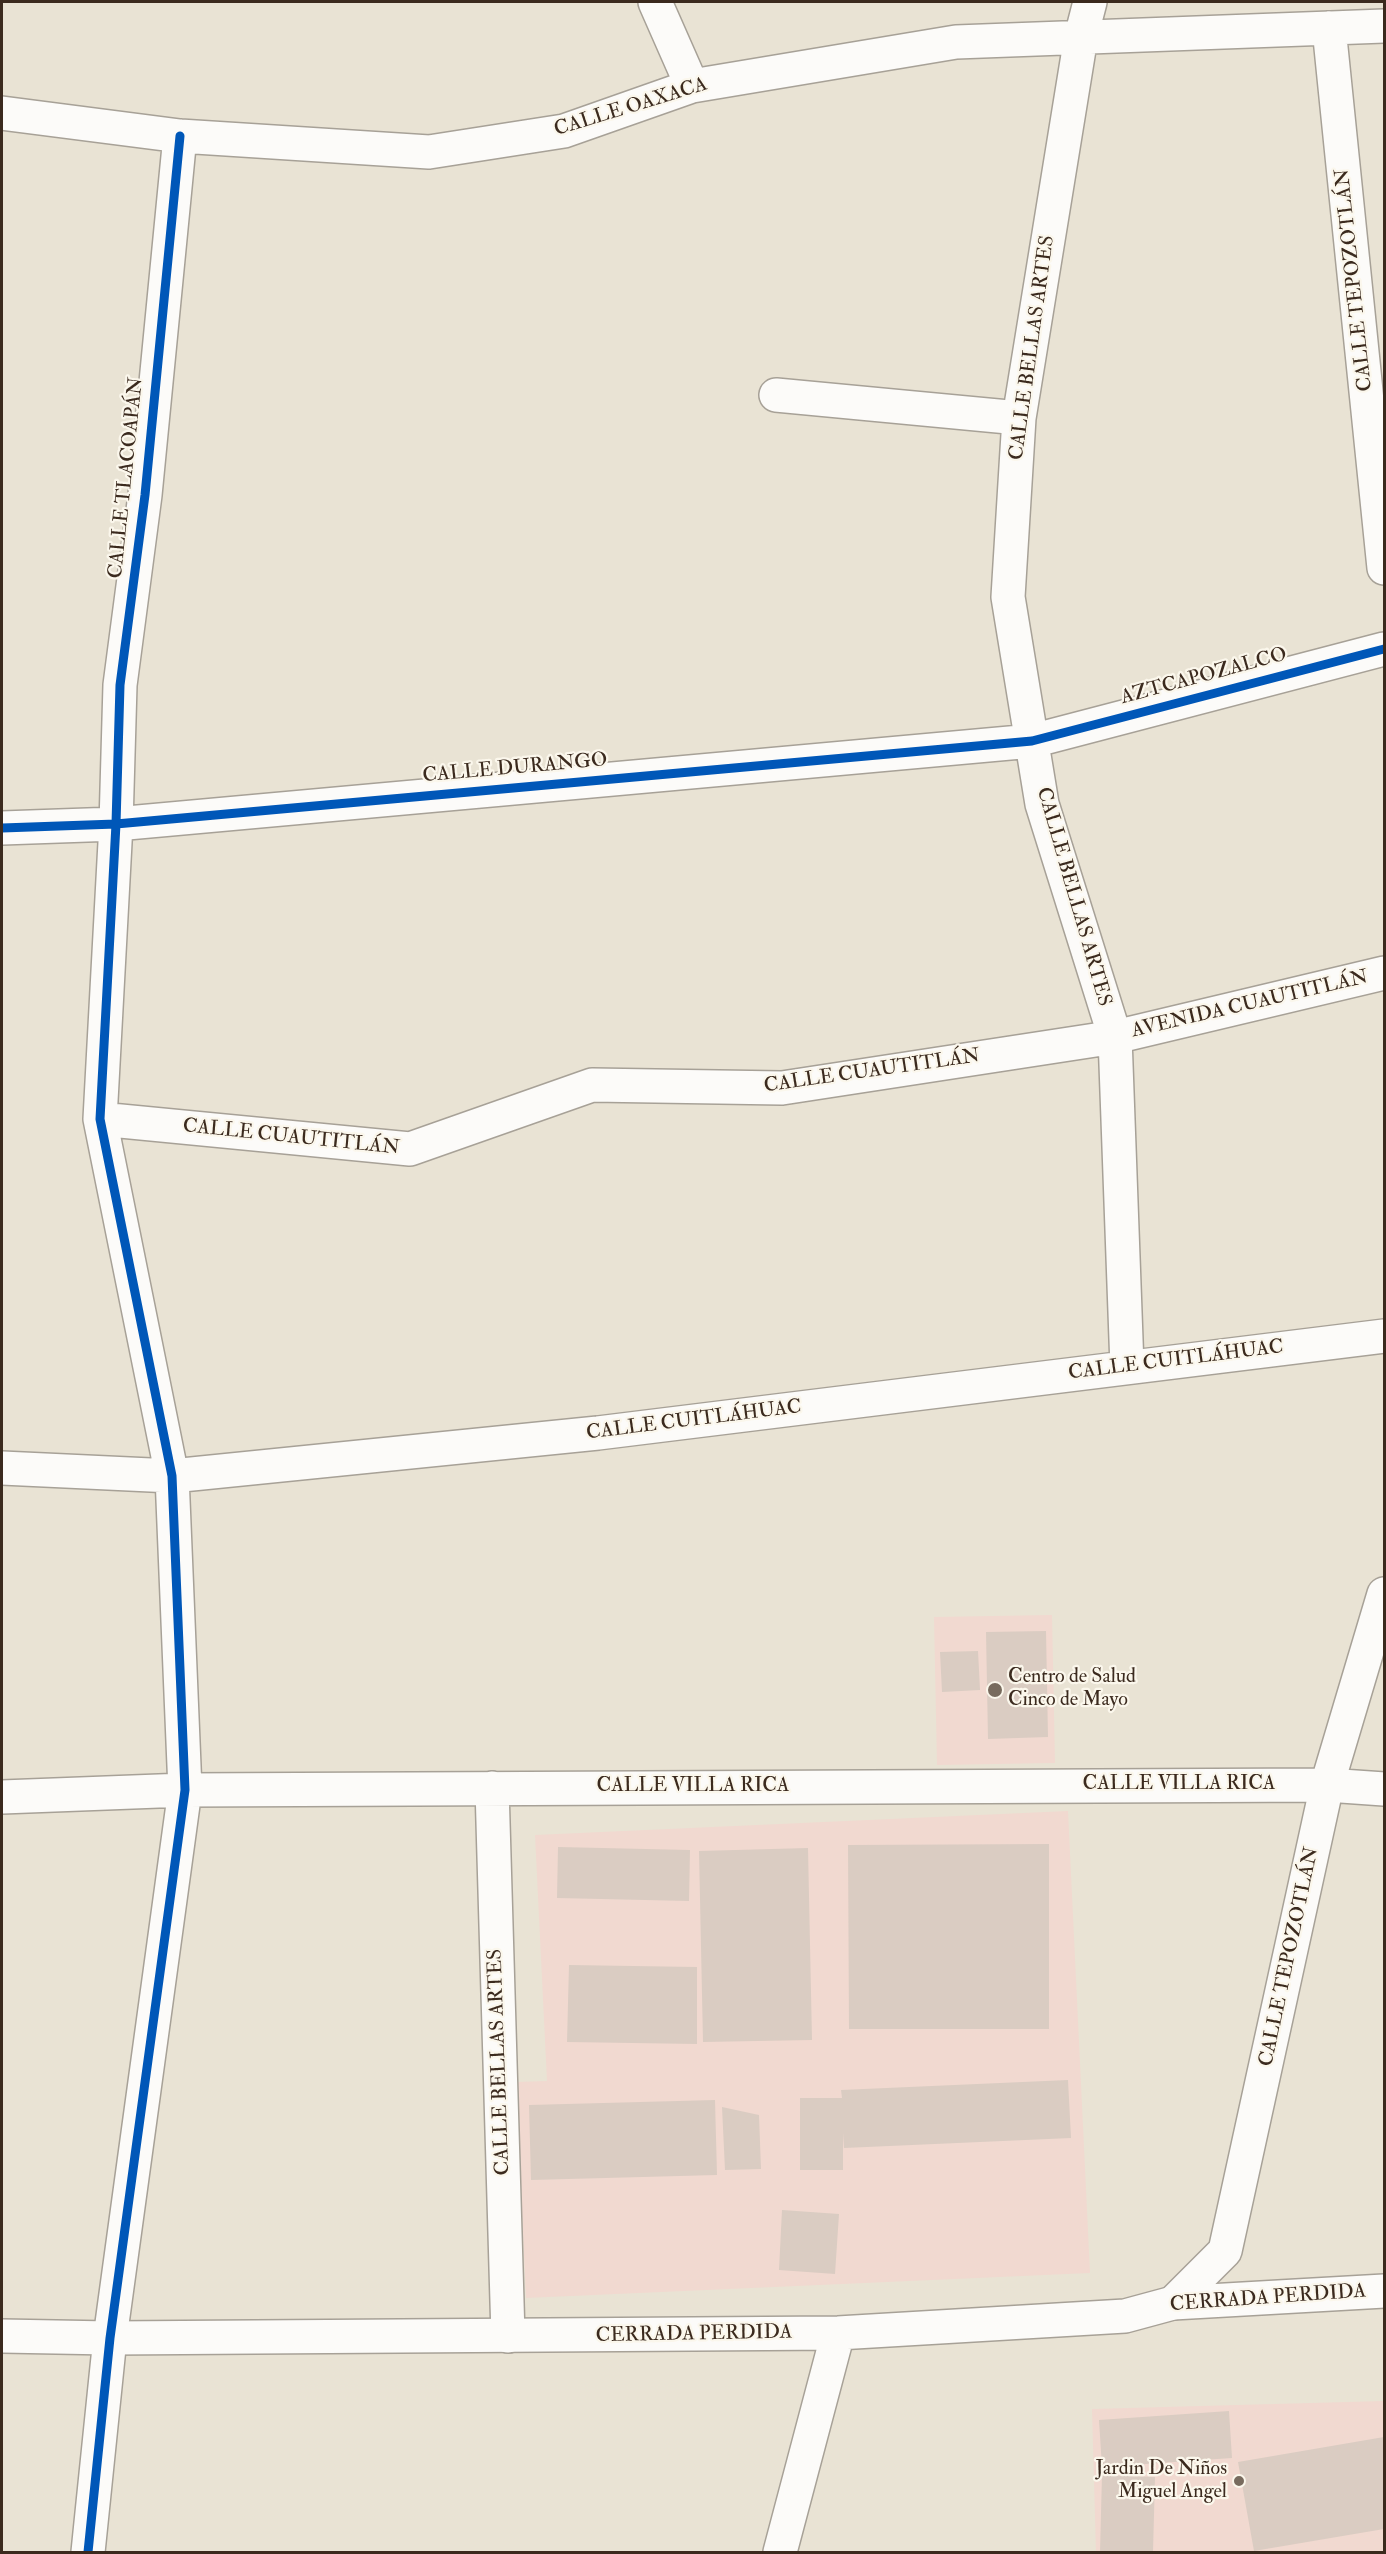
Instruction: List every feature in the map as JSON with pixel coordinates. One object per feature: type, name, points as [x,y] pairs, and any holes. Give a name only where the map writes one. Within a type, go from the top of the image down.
[{"type":"street","points":[[655,2],[692,86]]},
{"type":"street","name":"CALLE BELLAS ARTES","points":[[1090,2],[1081,37],[1019,418],[1008,597],[1042,804],[1115,1037],[1127,1367]]},
{"type":"street","name":"CALLE OAXACA","points":[[2,113],[180,136],[429,152],[564,131],[692,86],[956,42],[1384,26]]},
{"type":"street","name":"CALLE TEPOZOTLÁN","points":[[1329,28],[1372,336],[1384,568]]},
{"type":"street","name":"CALLE TLACOAPÁN","points":[[88,2553],[110,2338],[185,1790],[172,1476],[100,1119],[116,824],[120,686],[145,495],[180,136]]},
{"type":"street","points":[[776,395],[1019,418]]},
{"type":"street","name":"AZTCAPOZALCO","points":[[1032,741],[1384,649]]},
{"type":"street","name":"CALLE DURANGO","points":[[2,828],[116,824],[1032,741]]},
{"type":"street","name":"AVENIDA CUAUTITLÁN","points":[[1115,1037],[1384,973]]},
{"type":"street","name":"CALLE CUAUTITLÁN","points":[[100,1119],[410,1149],[592,1085],[782,1088],[1115,1037]]},
{"type":"street","name":"CALLE CUITLÁHUAC","points":[[2,1468],[172,1476],[598,1433],[1384,1336]]},
{"type":"street","name":"CALLE TEPOZOTLÁN","points":[[1173,2303],[1225,2251],[1328,1785],[1384,1594]]},
{"type":"street","name":"CALLE VILLA RICA","points":[[2,1797],[185,1790],[492,1788],[1328,1785],[1384,1789]]},
{"type":"street","name":"CALLE BELLAS ARTES","points":[[492,1788],[508,2336]]},
{"type":"street","name":"CERRADA PERDIDA","points":[[2,2336],[110,2338],[838,2333],[1125,2316],[1173,2303],[1384,2291]]},
{"type":"street","points":[[780,2553],[838,2333]]},
{"type":"shaded area","name":"Centro de Salud Cinco de Mayo","points":[[1052,1615],[1055,1763],[937,1765],[934,1617]]},
{"type":"shaded area","points":[[1068,1811],[1090,2273],[526,2298],[516,2082],[547,2081],[535,1835]]},
{"type":"shaded area","name":"Jardin De Niños Miguel Angel","points":[[1384,2401],[1384,2552],[1096,2552],[1092,2409]]},
{"type":"building","points":[[1046,1631],[1048,1737],[988,1739],[986,1632]]},
{"type":"building","points":[[978,1651],[980,1690],[942,1692],[940,1652]]},
{"type":"building","points":[[1049,1844],[1049,2029],[849,2029],[848,1845]]},
{"type":"building","points":[[558,1847],[690,1850],[689,1901],[557,1898]]},
{"type":"building","points":[[808,1848],[812,2040],[703,2042],[699,1851]]},
{"type":"building","points":[[569,1965],[697,1967],[697,2044],[567,2042]]},
{"type":"building","points":[[1068,2080],[1071,2138],[844,2148],[843,2133],[843,2170],[800,2170],[800,2098],[842,2098],[841,2090]]},
{"type":"building","points":[[715,2100],[717,2175],[531,2180],[529,2105]]},
{"type":"building","points":[[722,2107],[759,2115],[761,2169],[725,2170]]},
{"type":"building","points":[[782,2210],[839,2214],[835,2274],[779,2270]]},
{"type":"building","points":[[1229,2411],[1232,2458],[1102,2467],[1099,2420]]},
{"type":"building","points":[[1384,2437],[1384,2529],[1254,2551],[1238,2462]]},
{"type":"building","points":[[1102,2475],[1155,2477],[1153,2552],[1100,2552]]},
{"type":"cycle path","points":[[88,2552],[110,2338],[185,1790],[172,1476],[100,1119],[116,824],[120,685],[145,495],[180,136]]},
{"type":"cycle path","points":[[2,828],[116,824],[1032,741],[1384,649]]},
{"type":"place","name":"Centro de Salud Cinco de Mayo","points":[[995,1690]]},
{"type":"place","name":"Jardin De Niños Miguel Angel","points":[[1239,2481]]}]
